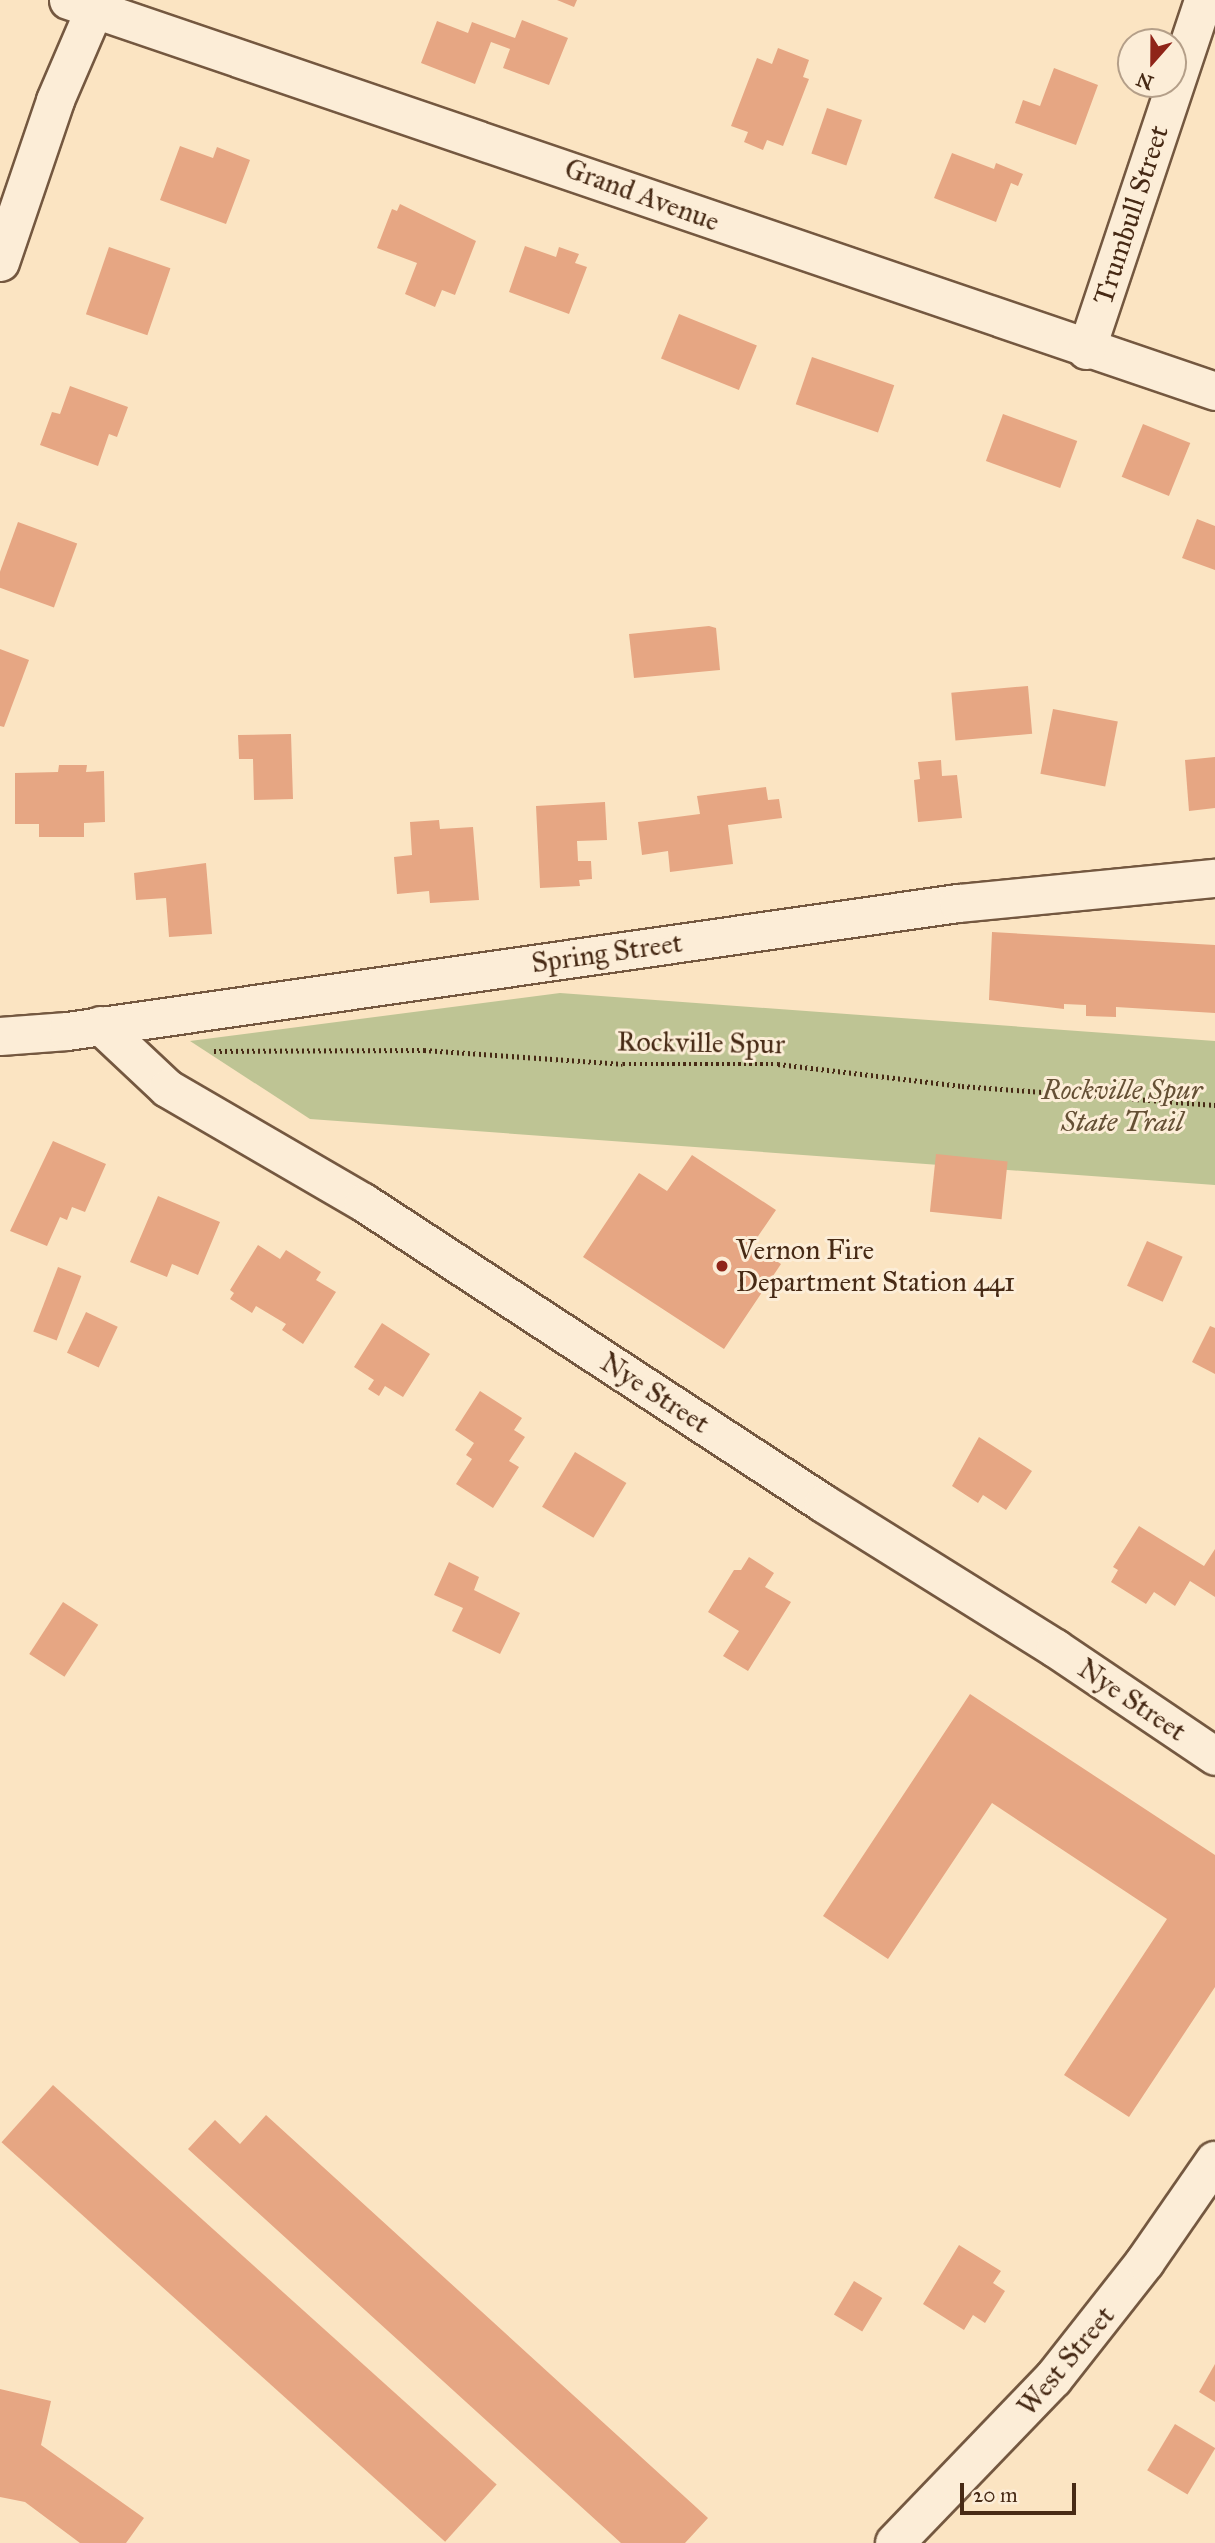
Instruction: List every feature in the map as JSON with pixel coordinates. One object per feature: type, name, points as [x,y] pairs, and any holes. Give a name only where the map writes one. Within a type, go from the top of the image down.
[{"type":"main road","name":"West Street","points":[[895,2543],[1054,2379],[1145,2262],[1215,2161]]},
{"type":"street","name":"Trumbull Street","points":[[1086,350],[1202,0]]},
{"type":"street","name":"Grand Avenue","points":[[87,3],[502,144],[1086,350],[1215,391]]},
{"type":"street","points":[[0,262],[87,3]]},
{"type":"street","name":"Spring Street","points":[[0,1036],[100,1025],[958,903],[1215,878]]},
{"type":"street","name":"Nye Street","points":[[100,1025],[167,1088],[363,1202],[823,1503],[1055,1647],[1215,1756]]},
{"type":"path","name":"Rockville Spur","points":[[208,1050],[424,1050],[623,1064],[778,1064],[962,1086],[1215,1105]]},
{"type":"green space","name":"Rockville Spur State Trail","points":[[560,993],[1215,1041],[1215,1185],[310,1119],[190,1041]]},
{"type":"building","points":[[557,0],[577,0],[574,7]]},
{"type":"building","points":[[522,20],[568,38],[549,85],[503,68],[510,49],[491,42],[475,84],[421,63],[437,21],[468,33],[472,22],[515,38]]},
{"type":"building","points":[[778,48],[809,60],[803,77],[809,79],[783,146],[767,140],[763,150],[744,142],[748,132],[731,126],[757,58],[772,64]]},
{"type":"building","points":[[1054,68],[1098,85],[1076,145],[1015,123],[1023,100],[1040,106]]},
{"type":"building","points":[[827,108],[862,120],[846,165],[811,153]]},
{"type":"building","points":[[180,146],[213,158],[217,147],[250,160],[226,224],[160,200]]},
{"type":"building","points":[[952,153],[994,169],[996,163],[1023,174],[1018,186],[1011,183],[996,222],[934,198]]},
{"type":"building","points":[[400,204],[476,241],[455,295],[442,290],[435,307],[405,294],[417,263],[377,248],[392,209],[397,211]]},
{"type":"building","points":[[525,246],[556,257],[559,247],[579,254],[575,263],[587,267],[569,314],[509,292]]},
{"type":"building","points":[[109,247],[170,268],[147,335],[86,314]]},
{"type":"building","points":[[679,314],[757,345],[739,390],[661,359]]},
{"type":"building","points":[[812,357],[894,385],[878,433],[796,404]]},
{"type":"building","points":[[70,386],[128,407],[117,437],[109,434],[98,466],[40,445],[52,412],[60,414]]},
{"type":"building","points":[[1003,414],[1077,441],[1060,488],[986,461]]},
{"type":"building","points":[[1143,424],[1190,443],[1169,496],[1122,477]]},
{"type":"building","points":[[1197,519],[1215,526],[1215,570],[1182,558]]},
{"type":"building","points":[[18,522],[77,544],[54,607],[0,588],[0,571]]},
{"type":"building","points":[[709,626],[716,628],[720,670],[634,678],[629,634]]},
{"type":"building","points":[[0,649],[29,660],[4,727],[0,726]]},
{"type":"building","points":[[1028,686],[1032,734],[955,741],[951,693]]},
{"type":"building","points":[[1053,709],[1118,722],[1105,786],[1040,774]]},
{"type":"building","points":[[291,734],[293,799],[254,800],[253,759],[239,759],[238,735]]},
{"type":"building","points":[[1215,757],[1215,808],[1189,811],[1185,760]]},
{"type":"building","points":[[941,760],[942,776],[957,775],[962,818],[918,822],[914,780],[920,779],[918,762]]},
{"type":"building","points":[[59,765],[87,765],[86,772],[104,771],[105,822],[84,823],[84,837],[39,837],[39,824],[15,824],[15,773],[58,772]]},
{"type":"building","points":[[766,787],[768,800],[779,799],[782,818],[728,825],[733,864],[670,872],[668,851],[642,855],[638,822],[700,814],[697,796]]},
{"type":"building","points":[[605,802],[607,840],[577,841],[578,861],[591,861],[592,879],[579,880],[580,886],[540,888],[536,806]]},
{"type":"building","points":[[439,820],[440,829],[473,827],[479,900],[430,903],[429,891],[397,894],[394,857],[412,855],[410,822]]},
{"type":"building","points":[[206,863],[212,934],[169,937],[166,898],[136,900],[134,873]]},
{"type":"building","points":[[992,932],[1215,945],[1215,1013],[1116,1007],[1116,1017],[1086,1016],[1086,1005],[1064,1004],[1064,1009],[989,1000]]},
{"type":"building","points":[[53,1141],[106,1164],[85,1212],[72,1207],[67,1220],[60,1217],[47,1246],[10,1231]]},
{"type":"building","points":[[936,1154],[1008,1162],[1002,1219],[930,1212]]},
{"type":"building","points":[[692,1155],[776,1210],[752,1245],[781,1264],[724,1349],[583,1257],[639,1173],[667,1191]]},
{"type":"building","points":[[158,1196],[220,1222],[198,1275],[172,1264],[167,1277],[130,1262]]},
{"type":"building","points":[[1147,1241],[1183,1257],[1163,1302],[1127,1286]]},
{"type":"building","points":[[258,1245],[280,1259],[286,1250],[321,1272],[316,1280],[336,1292],[303,1344],[282,1330],[286,1324],[256,1306],[252,1313],[230,1299],[234,1293],[230,1290]]},
{"type":"building","points":[[58,1267],[81,1276],[57,1340],[33,1331]]},
{"type":"building","points":[[86,1312],[118,1327],[99,1368],[67,1353]]},
{"type":"building","points":[[382,1323],[430,1354],[403,1397],[385,1386],[379,1396],[368,1389],[374,1380],[354,1367]]},
{"type":"building","points":[[1210,1326],[1215,1328],[1215,1374],[1192,1362]]},
{"type":"building","points":[[480,1391],[522,1418],[514,1430],[525,1437],[509,1461],[519,1467],[493,1508],[456,1484],[472,1459],[466,1455],[474,1443],[455,1430]]},
{"type":"building","points":[[979,1437],[1032,1471],[1006,1510],[983,1495],[978,1503],[952,1486]]},
{"type":"building","points":[[575,1452],[626,1483],[593,1538],[542,1507]]},
{"type":"building","points":[[1139,1526],[1204,1566],[1215,1549],[1215,1597],[1190,1581],[1175,1606],[1154,1592],[1146,1604],[1111,1582],[1118,1570],[1113,1567]]},
{"type":"building","points":[[749,1557],[774,1573],[765,1587],[791,1602],[748,1671],[723,1656],[739,1631],[708,1612],[734,1570],[741,1570]]},
{"type":"building","points":[[449,1562],[479,1577],[474,1590],[520,1613],[500,1654],[452,1631],[463,1608],[434,1595]]},
{"type":"building","points":[[63,1602],[98,1625],[64,1677],[29,1654]]},
{"type":"building","points":[[970,1694],[1215,1855],[1215,1987],[1129,2117],[1064,2075],[1167,1919],[992,1803],[888,1959],[823,1916]]},
{"type":"building","points":[[53,2085],[497,2484],[445,2542],[1,2142]]},
{"type":"building","points":[[266,2115],[708,2518],[685,2543],[621,2543],[188,2149],[215,2120],[240,2144]]},
{"type":"building","points":[[959,2245],[1001,2271],[993,2283],[1005,2291],[985,2323],[973,2315],[964,2330],[923,2304]]},
{"type":"building","points":[[854,2281],[882,2298],[862,2331],[834,2314]]},
{"type":"building","points":[[1215,2364],[1215,2402],[1199,2392]]},
{"type":"building","points":[[0,2389],[51,2401],[41,2445],[144,2518],[126,2543],[80,2543],[25,2502],[0,2497]]},
{"type":"building","points":[[1175,2424],[1215,2448],[1187,2494],[1147,2470]]},
{"type":"place","name":"Vernon Fire Department Station 441","points":[[722,1266]]}]
